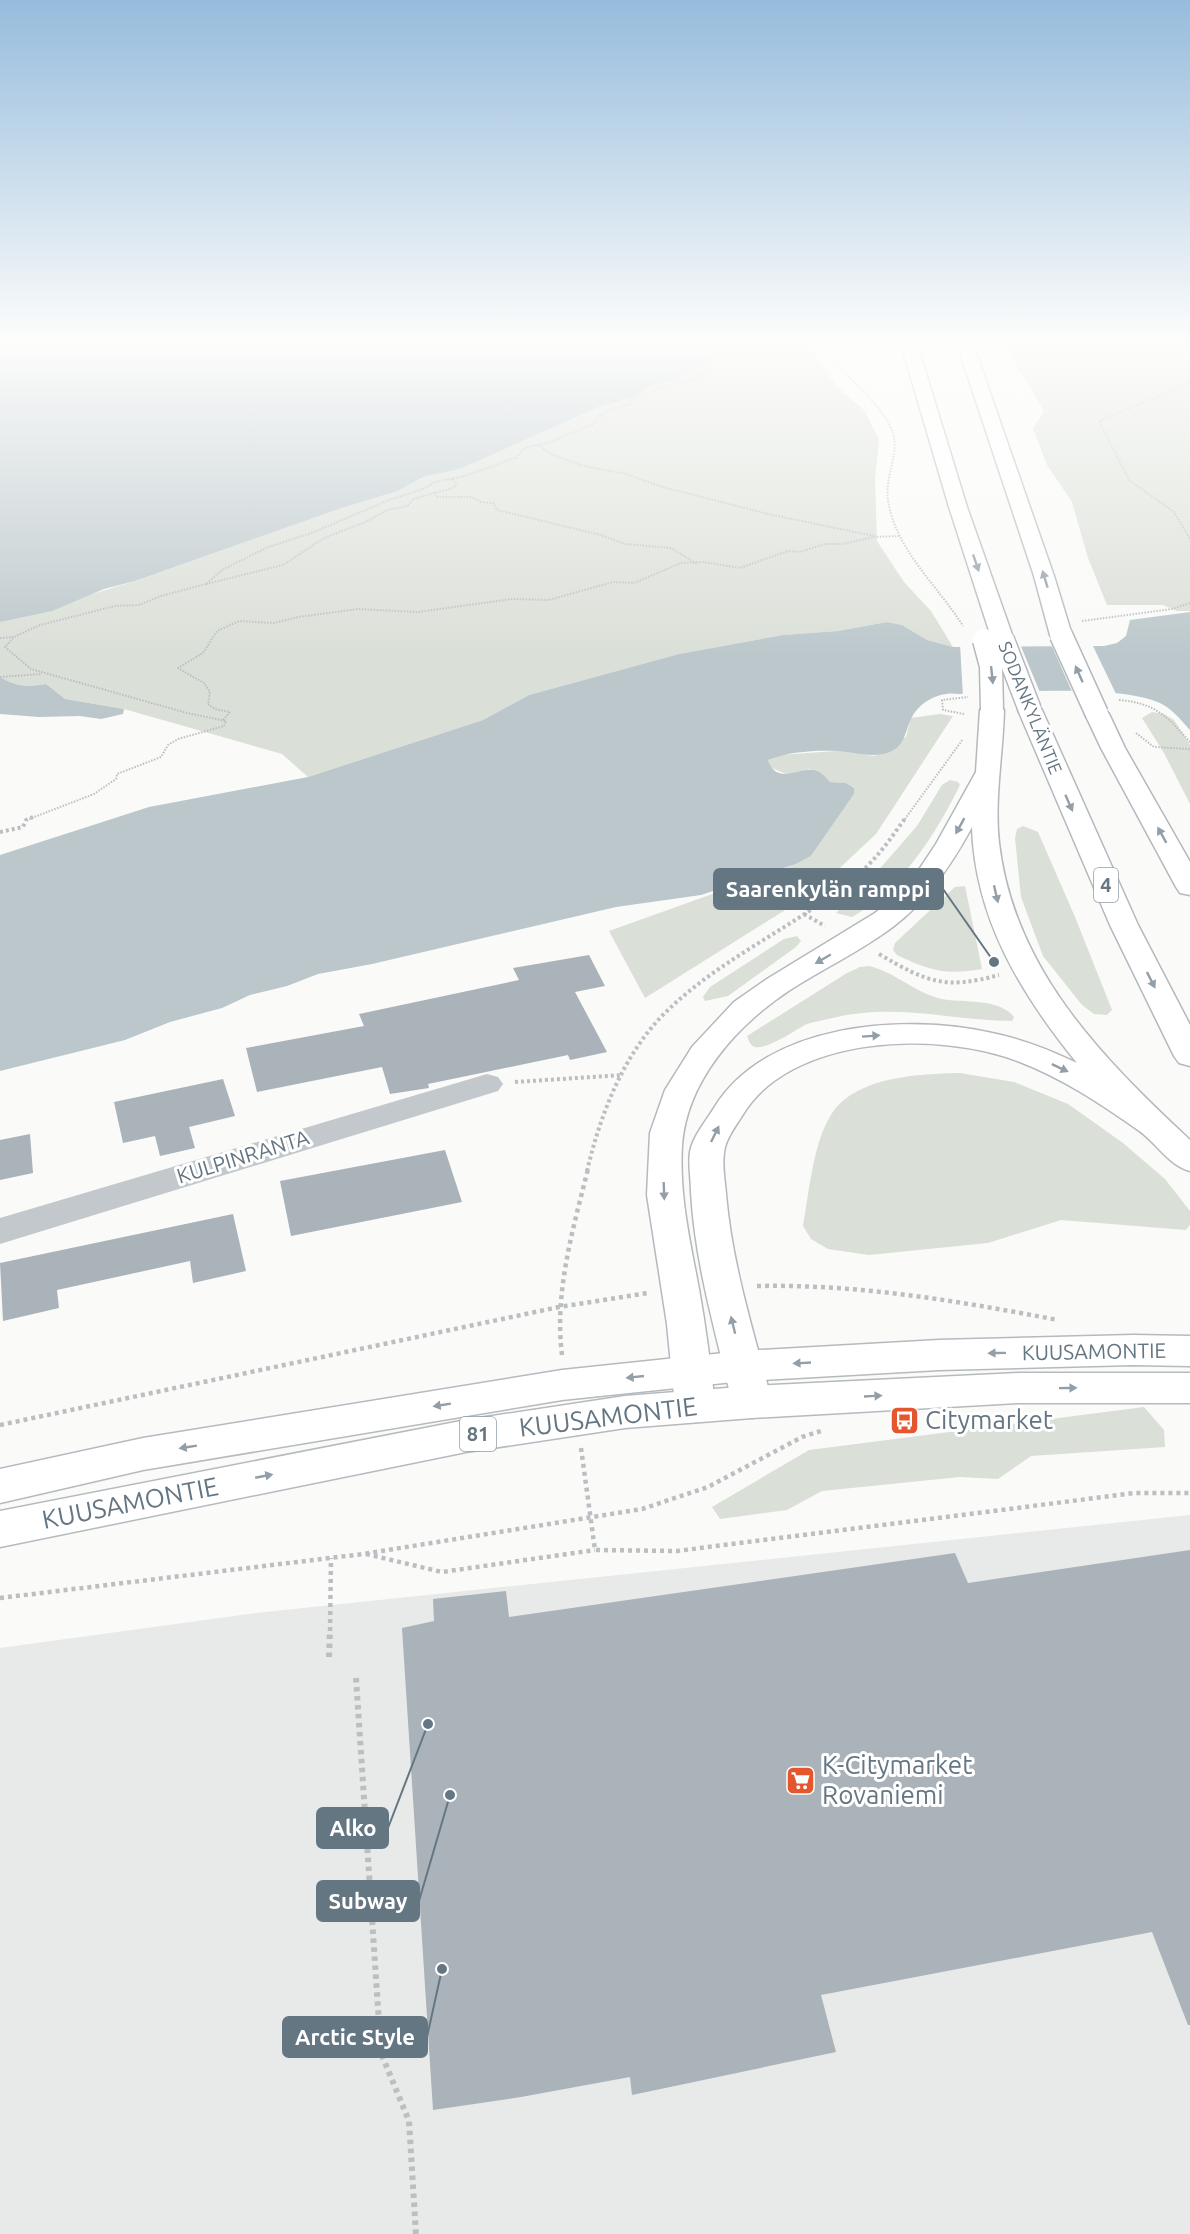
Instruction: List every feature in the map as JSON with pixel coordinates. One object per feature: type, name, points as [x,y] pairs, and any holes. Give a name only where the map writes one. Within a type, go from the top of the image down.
[{"type":"main road","name":"SODANKYLÄNTIE","points":[[940,448],[957,507],[987,632],[1030,710],[1124,926],[1190,1056]]},
{"type":"main road","points":[[1001,448],[1044,576],[1061,635],[1113,748],[1190,886]]},
{"type":"main road","points":[[987,632],[991,666],[982,713],[992,734],[987,774],[986,842],[996,898],[1015,952],[1051,1012],[1097,1067],[1149,1122],[1190,1160]]},
{"type":"main road","points":[[694,1389],[678,1275],[665,1209],[664,1171],[668,1129],[674,1107],[695,1068],[728,1024],[761,996],[868,932],[926,881],[964,820],[987,774]]},
{"type":"main road","points":[[747,1384],[718,1263],[708,1196],[707,1149],[728,1106],[752,1080],[782,1061],[811,1047],[850,1038],[937,1035],[1013,1048],[1070,1072],[1149,1122]]},
{"type":"main road","name":"KUUSAMONTIE","points":[[0,1486],[143,1454],[562,1385],[694,1389],[747,1384],[1019,1388],[1187,1363]]},
{"type":"main road","name":"KUUSAMONTIE","points":[[0,1528],[466,1436],[625,1412],[694,1389]]},
{"type":"street","name":"KULPINRANTA","points":[[0,1231],[487,1084]]},
{"type":"path","points":[[206,584],[222,570],[266,548],[314,532],[390,500],[423,489],[435,482],[517,457],[525,448]]},
{"type":"path","points":[[540,448],[583,466],[626,474],[659,486],[768,514],[874,537]]},
{"type":"path","points":[[895,448],[887,499],[892,520],[900,536],[918,565],[948,602],[987,632]]},
{"type":"path","points":[[1112,448],[1129,480],[1174,512],[1190,539]]},
{"type":"path","points":[[0,638],[14,637],[40,625],[115,606],[139,605],[161,596],[283,565],[324,538],[368,521],[387,510],[408,506],[413,499],[453,488],[456,485],[452,478]]},
{"type":"path","points":[[434,492],[436,497],[471,497],[481,502],[493,503],[497,510],[601,536],[615,543],[667,547],[697,564]]},
{"type":"path","points":[[223,720],[230,712],[214,709],[208,704],[210,692],[204,683],[178,668],[203,653],[217,631],[239,621],[288,621],[298,617],[358,609],[418,612],[512,599],[549,600],[613,582],[634,583],[681,563],[703,562],[740,568],[788,551],[800,552],[825,544],[842,544],[874,537],[900,536]]},
{"type":"path","points":[[1086,619],[1106,619],[1172,609],[1190,603]]},
{"type":"path","points":[[0,832],[22,827],[26,820],[94,794],[116,779],[117,774],[160,757],[168,745],[178,739],[224,726],[226,721],[192,712],[177,711],[166,706],[43,674],[31,669],[5,647],[14,637]]},
{"type":"path","points":[[0,677],[43,674]]},
{"type":"path","points":[[942,700],[943,710],[982,713]]},
{"type":"path","points":[[1133,729],[1147,745],[1157,748],[1190,749]]},
{"type":"path","points":[[804,914],[828,928]]},
{"type":"path","points":[[876,953],[922,978],[948,985],[973,983],[999,975]]},
{"type":"path","points":[[487,1084],[623,1075]]},
{"type":"path","points":[[750,1287],[800,1284],[857,1288],[935,1298],[1069,1322]]},
{"type":"path","points":[[0,1425],[560,1307],[652,1293]]},
{"type":"path","points":[[0,1598],[363,1554],[642,1509],[708,1487],[802,1437],[835,1427]]},
{"type":"path","points":[[579,1439],[595,1550]]},
{"type":"path","points":[[363,1554],[441,1572],[595,1550],[677,1551],[1135,1493],[1190,1493]]},
{"type":"path","points":[[329,1658],[331,1558]]},
{"type":"path","points":[[356,1678],[381,2053],[410,2121],[416,2234]]},
{"type":"shaded area","points":[[0,448],[507,448],[460,469],[423,477],[398,491],[339,509],[135,581],[104,589],[52,611],[0,622]]},
{"type":"shaded area","points":[[507,448],[878,448],[875,479],[877,541],[904,582],[931,611],[953,647],[927,640],[902,625],[887,622],[838,631],[783,635],[679,654],[529,695],[483,720],[308,777],[282,754],[124,709],[65,699],[46,684],[22,685],[11,683],[0,677],[0,622],[135,581],[339,509],[398,491],[423,477],[460,469]]},
{"type":"shaded area","points":[[1040,448],[1190,448],[1190,611],[1177,611],[1163,605],[1107,605],[1088,558],[1072,502],[1047,465]]},
{"type":"shaded area","points":[[1190,612],[1190,730],[1167,707],[1150,699],[1126,694],[1036,691],[939,695],[926,701],[916,711],[898,747],[887,753],[868,755],[810,751],[792,753],[768,760],[778,773],[813,770],[830,782],[846,783],[854,788],[854,794],[811,856],[796,864],[701,895],[616,907],[372,964],[318,974],[287,986],[250,995],[222,1008],[170,1022],[125,1040],[0,1071],[0,855],[149,807],[308,777],[483,720],[529,695],[679,654],[783,635],[838,631],[887,622],[902,625],[927,640],[953,647],[1104,646],[1117,643],[1126,636],[1130,620]]},
{"type":"shaded area","points":[[0,677],[11,683],[22,685],[46,684],[65,699],[124,709],[123,714],[101,719],[80,716],[39,717],[0,714]]},
{"type":"shaded area","points":[[1152,712],[1164,714],[1174,720],[1190,745],[1190,804],[1164,753],[1142,718]]},
{"type":"shaded area","points":[[940,714],[953,716],[876,834],[814,892],[645,998],[609,931],[796,864],[811,856],[854,794],[854,788],[846,783],[830,782],[810,769],[788,775],[770,767],[768,760],[779,755],[836,751],[874,756],[906,737],[911,718]]},
{"type":"shaded area","points":[[950,780],[960,785],[928,841],[901,876],[870,905],[852,917],[836,913],[877,872],[917,826],[942,785]]},
{"type":"shaded area","points":[[1023,826],[1038,832],[1112,1010],[1107,1015],[1094,1014],[1082,1005],[1043,956],[1021,897],[1015,838],[1017,829]]},
{"type":"shaded area","points":[[965,886],[982,969],[957,972],[938,970],[919,965],[897,955],[893,950],[895,943],[955,887]]},
{"type":"shaded area","points":[[797,936],[801,941],[796,947],[728,996],[705,1001],[703,997],[710,987],[784,939]]},
{"type":"shaded area","points":[[869,966],[888,973],[932,996],[991,1004],[1008,1011],[1014,1017],[1012,1021],[898,1012],[852,1014],[808,1024],[766,1046],[755,1047],[750,1043],[747,1036],[847,973]]},
{"type":"shaded area","points":[[960,1073],[1014,1082],[1068,1104],[1123,1143],[1165,1179],[1190,1211],[1190,1225],[1186,1230],[1061,1220],[988,1243],[869,1255],[828,1249],[811,1239],[803,1226],[816,1154],[825,1126],[842,1102],[856,1092],[890,1080],[926,1074]]},
{"type":"shaded area","points":[[1144,1407],[1164,1430],[1165,1447],[1031,1456],[998,1479],[960,1477],[822,1491],[787,1510],[720,1519],[712,1507],[809,1450]]},
{"type":"shaded area","points":[[1190,1515],[1190,2234],[0,2234],[0,1648],[256,1613]]},
{"type":"pier","points":[[960,644],[1020,644],[1041,695],[963,697]]},
{"type":"pier","points":[[1051,644],[1092,644],[1118,698],[1073,694]]},
{"type":"building","points":[[589,955],[605,986],[575,992],[607,1052],[570,1060],[568,1055],[428,1084],[429,1088],[390,1094],[382,1067],[257,1092],[246,1048],[364,1026],[359,1014],[519,980],[513,968]]},
{"type":"building","points":[[223,1079],[235,1116],[189,1127],[195,1148],[160,1156],[155,1136],[123,1143],[114,1102]]},
{"type":"building","points":[[30,1134],[33,1173],[0,1180],[0,1140]]},
{"type":"building","points":[[445,1150],[462,1202],[291,1236],[280,1181]]},
{"type":"building","points":[[233,1214],[246,1271],[193,1283],[190,1261],[57,1290],[59,1308],[3,1321],[0,1263]]},
{"type":"building","name":"K-Citymarket Rovaniemi","points":[[1190,1550],[1190,2025],[1188,2025],[1152,1932],[821,1995],[836,2052],[632,2095],[630,2077],[433,2110],[402,1628],[434,1621],[433,1599],[506,1591],[509,1617],[955,1553],[968,1583]]},
{"type":"place","name":"Saarenkylän ramppi","points":[[994,962]]},
{"type":"place","name":"Citymarket","points":[[904,1420]]},
{"type":"place","name":"Alko","points":[[428,1724]]},
{"type":"place","name":"K-Citymarket Rovaniemi","points":[[801,1780]]},
{"type":"place","name":"Subway","points":[[450,1795]]},
{"type":"place","name":"Arctic Style","points":[[442,1969]]}]
